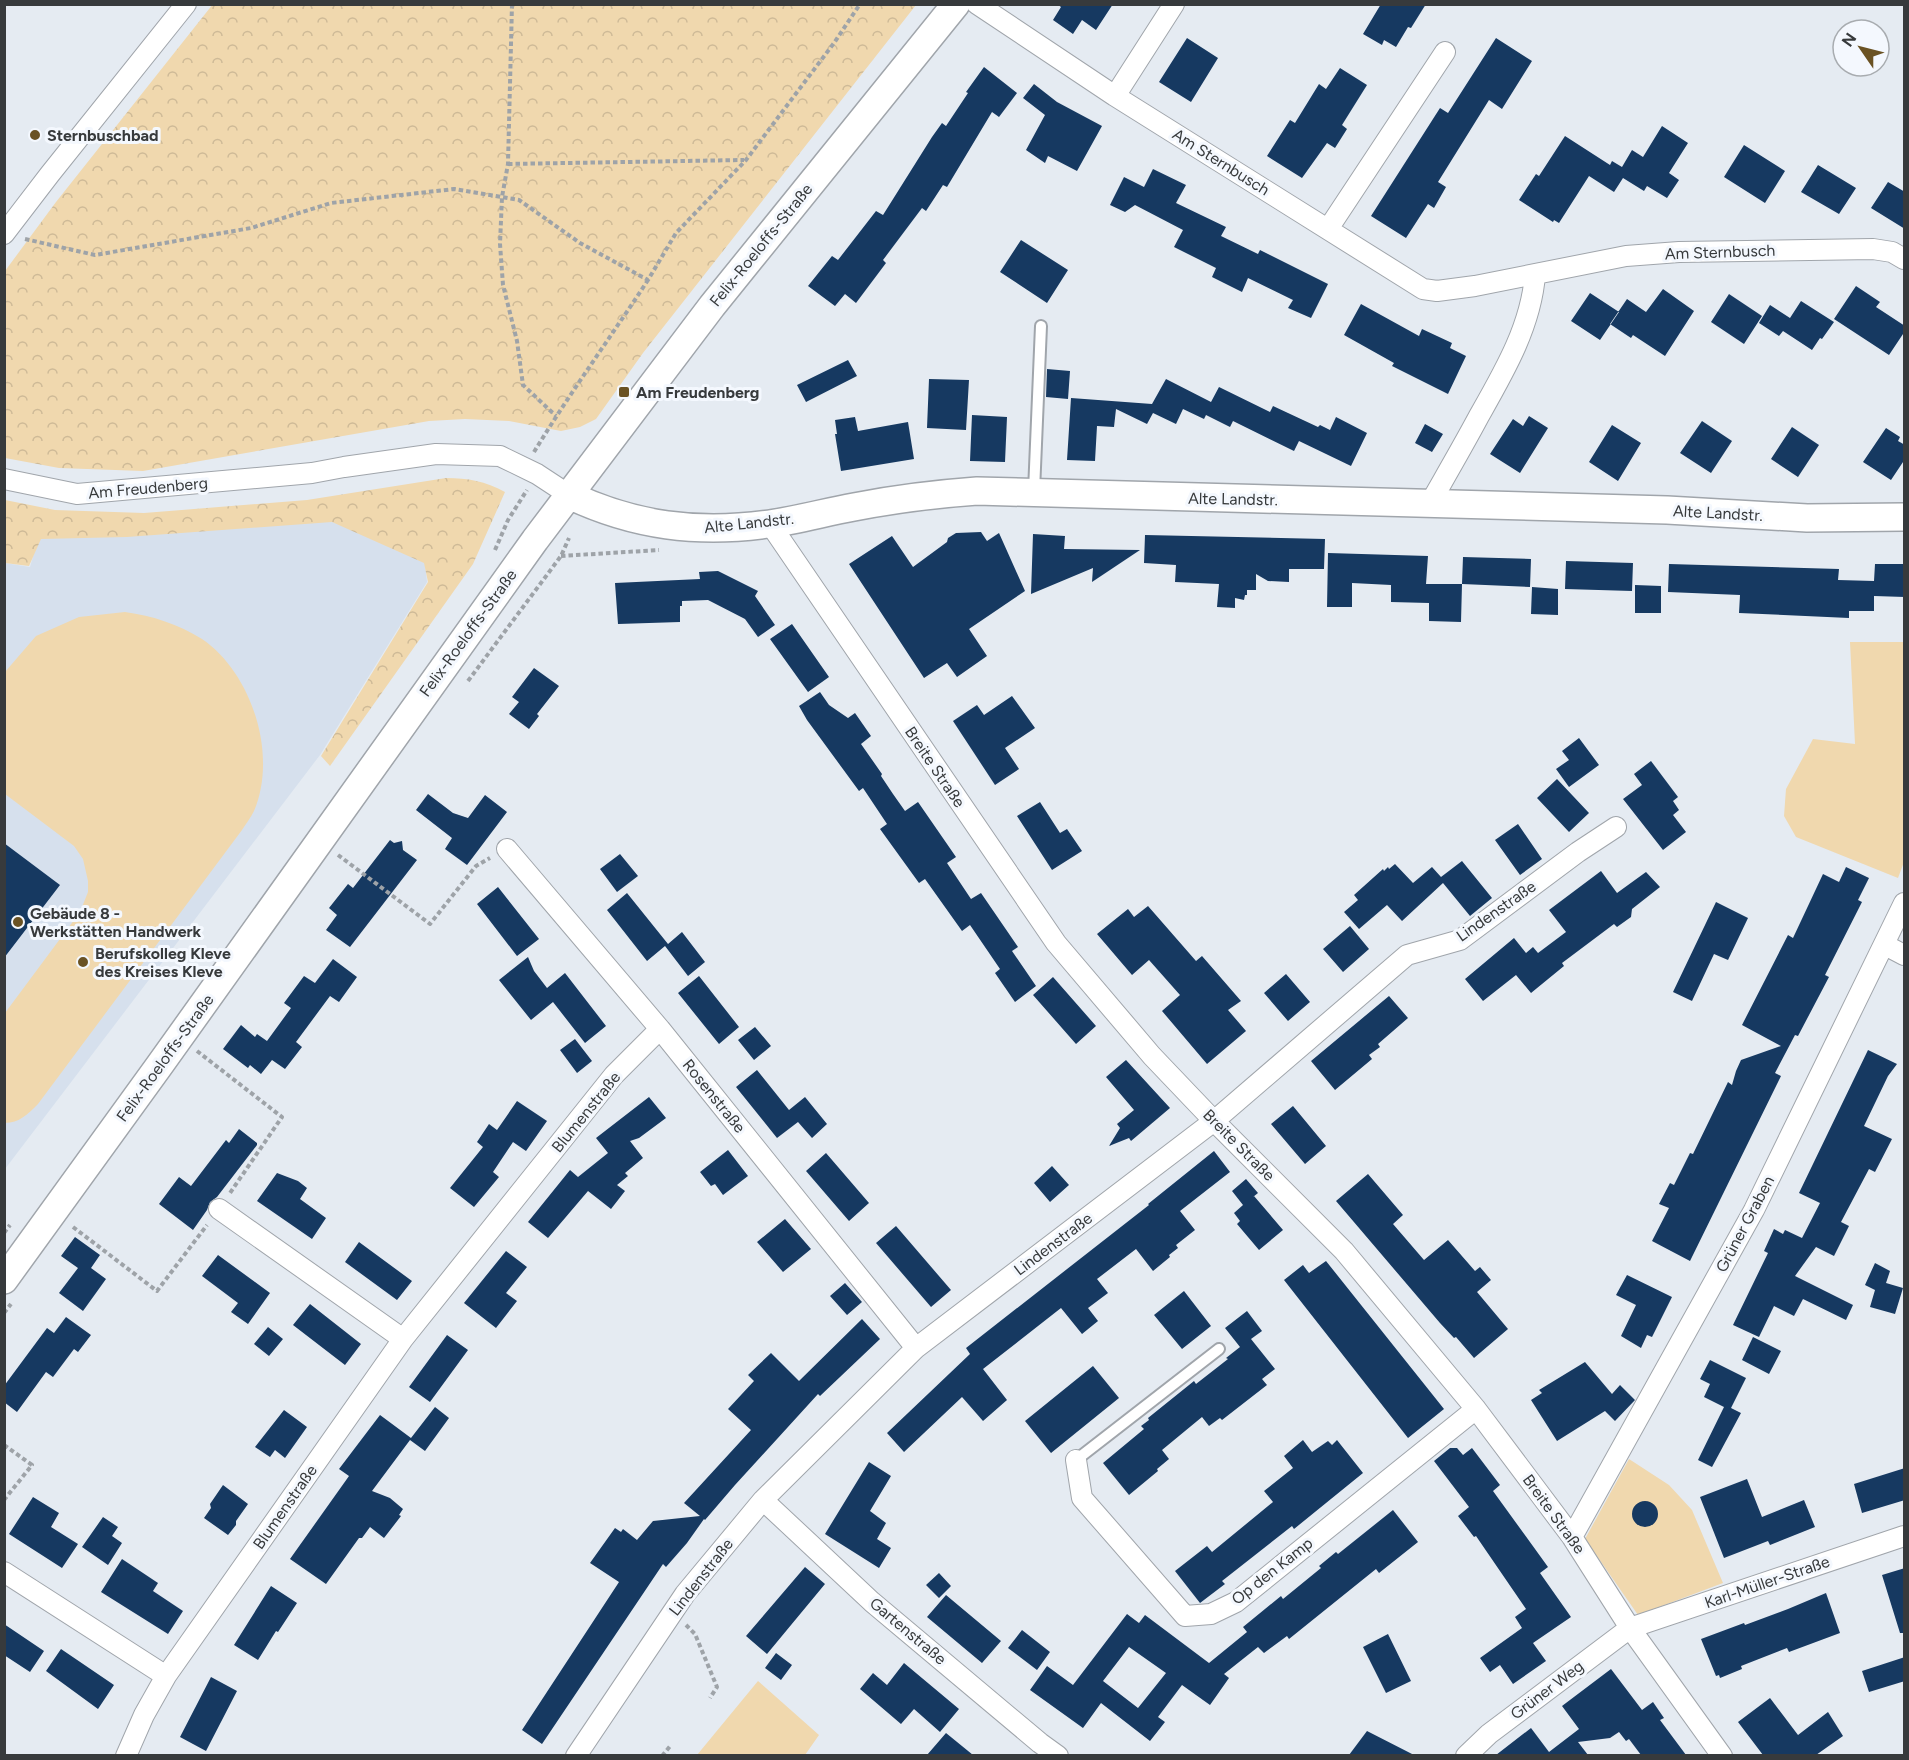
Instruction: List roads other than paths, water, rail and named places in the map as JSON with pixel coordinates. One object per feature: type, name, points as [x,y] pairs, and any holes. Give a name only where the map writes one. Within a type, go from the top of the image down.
[{"type":"street","points":[[6,231],[186,4]]},
{"type":"street","name":"Felix-Roeloffs-Straße","points":[[4,1280],[535,540],[712,306],[956,4]]},
{"type":"street","name":"Am Sternbusch","points":[[977,4],[1115,96],[1423,289],[1437,291],[1535,275],[1626,256],[1679,252],[1873,249],[1892,252],[1905,259]]},
{"type":"street","points":[[1115,96],[1174,4]]},
{"type":"street","points":[[1328,229],[1445,52]]},
{"type":"street","points":[[1429,505],[1509,360],[1526,323],[1534,294],[1535,275]]},
{"type":"street","name":"Am Freudenberg","points":[[4,479],[77,494],[312,473],[436,454],[500,456],[569,495]]},
{"type":"street","name":"Alte Landstr.","points":[[569,495],[590,505],[663,526],[728,528],[770,524],[855,506],[928,495],[977,491],[1667,510],[1807,518],[1905,517]]},
{"type":"street","name":"Breite Straße","points":[[770,524],[1056,943],[1152,1056],[1344,1251],[1476,1409],[1572,1537],[1630,1628],[1722,1755]]},
{"type":"street","name":"Lindenstraße","points":[[576,1755],[685,1594],[763,1500],[916,1348],[1214,1121],[1407,955],[1460,940],[1578,852],[1616,827]]},
{"type":"street","name":"Rosenstraße","points":[[507,849],[660,1029],[916,1348]]},
{"type":"street","name":"Grüner Graben","points":[[1572,1537],[1754,1210],[1905,903]]},
{"type":"street","points":[[1885,945],[1905,954]]},
{"type":"street","name":"Blumenstraße","points":[[126,1755],[144,1715],[166,1676],[403,1339],[614,1075],[660,1029]]},
{"type":"street","points":[[219,1209],[403,1339]]},
{"type":"street","name":"Op den Kamp","points":[[1076,1460],[1082,1497],[1178,1608],[1185,1616],[1210,1614],[1236,1602],[1476,1409]]},
{"type":"street","name":"Gartenstraße","points":[[763,1500],[873,1602],[1040,1743],[1058,1755]]},
{"type":"street","name":"Karl-Müller-Straße","points":[[1630,1628],[1905,1536]]},
{"type":"street","points":[[4,1572],[166,1676]]},
{"type":"street","name":"Grüner Weg","points":[[1466,1755],[1489,1734],[1630,1628]]},
{"type":"lane","points":[[1034,494],[1041,326]]},
{"type":"lane","points":[[1076,1460],[1219,1349]]},
{"type":"place","name":"Sternbuschbad","points":[[35,135]]},
{"type":"place","name":"Am Freudenberg","points":[[624,392]]},
{"type":"place","name":"Gebäude 8 - Werkstätten Handwerk","points":[[18,922]]},
{"type":"place","name":"Berufskolleg Kleve des Kreises Kleve","points":[[83,962]]}]
